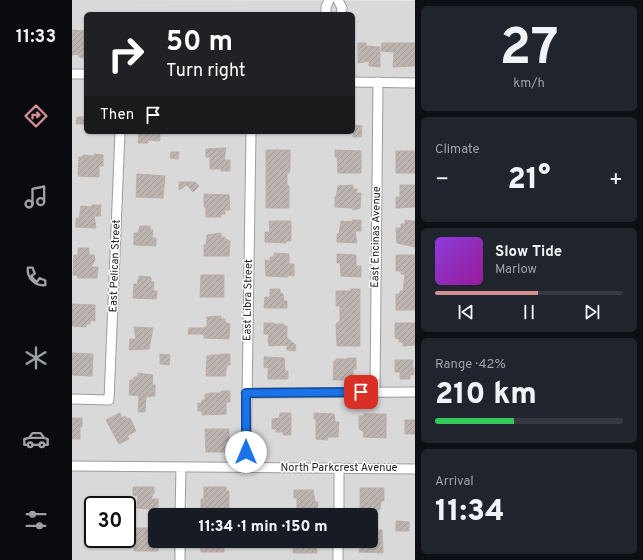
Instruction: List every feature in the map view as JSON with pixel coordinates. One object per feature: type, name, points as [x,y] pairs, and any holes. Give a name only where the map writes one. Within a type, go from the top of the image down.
[{"type":"street","points":[[326,12],[326,7],[329,0]]},
{"type":"street","points":[[338,0],[342,8],[342,12]]},
{"type":"street","points":[[72,74],[84,74]]},
{"type":"street","points":[[355,82],[415,83]]},
{"type":"street","name":"East Encinas Avenue","points":[[375,392],[378,82]]},
{"type":"street","name":"East Pelican Street","points":[[72,399],[109,400],[120,134]]},
{"type":"street","name":"East Libra Street","points":[[246,467],[251,134]]},
{"type":"street","points":[[246,393],[415,392]]},
{"type":"street","name":"North Parkcrest Avenue","points":[[72,466],[415,469]]},
{"type":"street","points":[[180,508],[181,468]]},
{"type":"street","points":[[338,508],[339,468]]},
{"type":"street","points":[[180,548],[180,560]]},
{"type":"street","points":[[338,548],[338,560]]},
{"type":"shaded area","points":[[72,0],[415,1],[415,560],[72,560]]},
{"type":"building","points":[[72,30],[84,31],[84,58],[79,57],[79,54],[72,55]]},
{"type":"building","points":[[358,43],[366,43],[366,46],[380,47],[380,67],[369,66],[369,61],[358,63]]},
{"type":"building","points":[[382,43],[415,43],[415,66],[393,67],[394,52],[381,51]]},
{"type":"building","points":[[77,117],[84,117],[84,124],[76,124]]},
{"type":"building","points":[[355,125],[362,126],[361,137],[353,137],[353,134],[355,134]]},
{"type":"building","points":[[139,134],[160,134],[159,141],[148,140],[148,143],[138,143]]},
{"type":"building","points":[[226,148],[224,160],[230,160],[230,171],[210,169],[210,157],[206,157],[206,149]]},
{"type":"building","points":[[266,150],[290,150],[290,169],[289,173],[287,173],[287,186],[289,186],[289,208],[266,208]]},
{"type":"building","points":[[335,150],[361,151],[361,173],[338,173]]},
{"type":"building","points":[[396,151],[415,151],[415,173],[396,173]]},
{"type":"building","points":[[171,152],[179,152],[178,159],[170,158]]},
{"type":"building","points":[[94,154],[103,155],[103,166],[99,166],[99,177],[78,176],[79,157],[83,157],[83,155],[94,156]]},
{"type":"building","points":[[137,174],[165,176],[163,198],[136,197]]},
{"type":"building","points":[[179,182],[195,182],[199,186],[193,192],[187,185],[179,190]]},
{"type":"building","points":[[353,185],[353,189],[357,189],[356,193],[361,193],[360,208],[353,210],[353,208],[335,207],[335,197],[338,186]]},
{"type":"building","points":[[400,185],[415,185],[415,207],[396,208],[396,197],[400,197]]},
{"type":"building","points":[[204,194],[229,195],[230,210],[225,210],[225,214],[221,214],[221,217],[206,217]]},
{"type":"building","points":[[92,205],[101,205],[100,216],[94,216],[96,228],[76,227],[76,218],[79,219],[81,206],[92,207]]},
{"type":"building","points":[[352,220],[361,220],[361,231],[355,231],[357,243],[337,242],[337,234],[339,234],[341,221],[352,222]]},
{"type":"building","points":[[405,220],[415,221],[415,247],[397,243],[396,228],[401,228],[401,224],[405,224]]},
{"type":"building","points":[[269,221],[291,221],[291,241],[286,241],[286,243],[265,242],[265,232],[270,232]]},
{"type":"building","points":[[140,226],[150,226],[150,230],[153,230],[152,238],[156,238],[156,246],[134,245],[134,233],[138,233]]},
{"type":"building","points":[[221,233],[221,237],[225,237],[225,239],[230,241],[229,256],[204,256],[204,245],[206,245],[207,235]]},
{"type":"building","points":[[78,248],[89,248],[89,255],[94,255],[95,260],[91,267],[98,267],[97,278],[78,278],[78,276],[73,275],[74,255],[78,255]]},
{"type":"building","points":[[274,253],[289,254],[289,264],[294,264],[294,276],[266,276],[265,260],[270,261],[270,257],[274,257]]},
{"type":"building","points":[[337,254],[356,255],[356,266],[361,266],[361,277],[341,276],[340,263],[337,263]]},
{"type":"building","points":[[396,255],[415,255],[415,310],[396,310],[396,294],[400,294],[400,291],[403,291],[405,274],[401,274],[401,271],[396,271]]},
{"type":"building","points":[[201,275],[224,275],[224,297],[200,297]]},
{"type":"building","points":[[139,276],[151,277],[151,282],[154,282],[153,291],[157,291],[156,299],[133,298],[134,284],[137,284]]},
{"type":"building","points":[[270,289],[280,289],[280,293],[283,294],[284,301],[287,301],[287,308],[264,308],[265,297],[270,297]]},
{"type":"building","points":[[351,289],[360,289],[360,346],[337,346],[336,324],[340,321],[340,306],[336,306],[336,291],[351,291]]},
{"type":"building","points":[[72,304],[95,305],[95,321],[90,320],[90,324],[86,324],[86,327],[72,326]]},
{"type":"building","points":[[221,316],[221,319],[225,319],[225,322],[230,324],[229,339],[204,338],[204,334],[188,334],[189,328],[207,327],[207,317]]},
{"type":"building","points":[[264,323],[284,324],[284,326],[287,326],[287,338],[296,345],[295,351],[287,350],[287,345],[269,346],[269,334],[264,334]]},
{"type":"building","points":[[395,323],[415,323],[415,345],[403,346],[403,342],[399,342],[399,339],[395,338]]},
{"type":"building","points":[[134,327],[153,328],[149,349],[129,350],[130,339],[136,339]]},
{"type":"building","points":[[72,353],[93,354],[92,376],[72,375]]},
{"type":"building","points":[[160,354],[170,355],[169,365],[160,364]]},
{"type":"building","points":[[220,354],[230,354],[230,365],[227,365],[225,376],[206,376],[207,356],[221,355]]},
{"type":"building","points":[[264,357],[284,358],[285,371],[288,371],[288,379],[268,379],[268,368],[264,367]]},
{"type":"building","points":[[356,358],[356,369],[353,369],[353,380],[333,380],[334,361],[336,361],[336,359]]},
{"type":"building","points":[[395,360],[413,360],[412,368],[414,368],[414,371],[413,375],[410,375],[410,379],[400,379],[400,372],[395,372]]},
{"type":"building","points":[[138,373],[153,375],[152,385],[155,385],[155,396],[146,397],[145,412],[138,412],[139,396],[129,395],[130,380],[134,380],[134,377],[138,377]]},
{"type":"building","points":[[221,391],[230,391],[230,402],[226,402],[226,414],[202,415],[202,411],[198,411],[198,403],[202,403],[202,400],[205,400],[205,394],[221,393]]},
{"type":"building","points":[[120,413],[122,418],[125,416],[127,419],[130,418],[136,431],[127,436],[129,439],[119,444],[106,420]]},
{"type":"building","points":[[280,413],[291,413],[291,435],[283,435],[283,432],[276,432],[276,429],[272,429],[272,419],[279,418]]},
{"type":"building","points":[[314,413],[334,414],[335,422],[339,422],[338,437],[327,437],[328,440],[316,439],[316,419],[314,419]]},
{"type":"building","points":[[364,414],[386,414],[386,438],[363,437],[364,432],[359,429],[359,416],[364,416]]},
{"type":"building","points":[[72,418],[82,418],[80,439],[72,439]]},
{"type":"building","points":[[405,420],[415,420],[415,434],[405,434]]},
{"type":"building","points":[[205,429],[229,429],[229,452],[206,452]]},
{"type":"building","points":[[133,487],[154,487],[154,492],[151,499],[158,499],[158,508],[137,508],[138,496],[133,495]]},
{"type":"building","points":[[204,487],[226,487],[226,491],[229,491],[229,508],[201,508],[201,499],[204,499]]},
{"type":"building","points":[[360,488],[384,488],[384,501],[381,501],[380,510],[378,510],[378,508],[360,508]]},
{"type":"building","points":[[294,490],[313,490],[315,502],[318,502],[317,508],[297,508],[297,498],[294,498]]},
{"type":"building","points":[[396,521],[409,522],[409,531],[396,531]]},
{"type":"building","points":[[136,528],[148,528],[148,548],[158,548],[158,551],[134,551],[134,548],[136,548]]},
{"type":"building","points":[[378,530],[382,530],[383,553],[359,552],[359,548],[378,548]]},
{"type":"building","points":[[201,548],[224,548],[224,552],[201,552]]},
{"type":"building","points":[[293,548],[317,548],[317,553],[293,553]]},
{"type":"route","points":[[246,452],[246,393],[361,392]]}]
